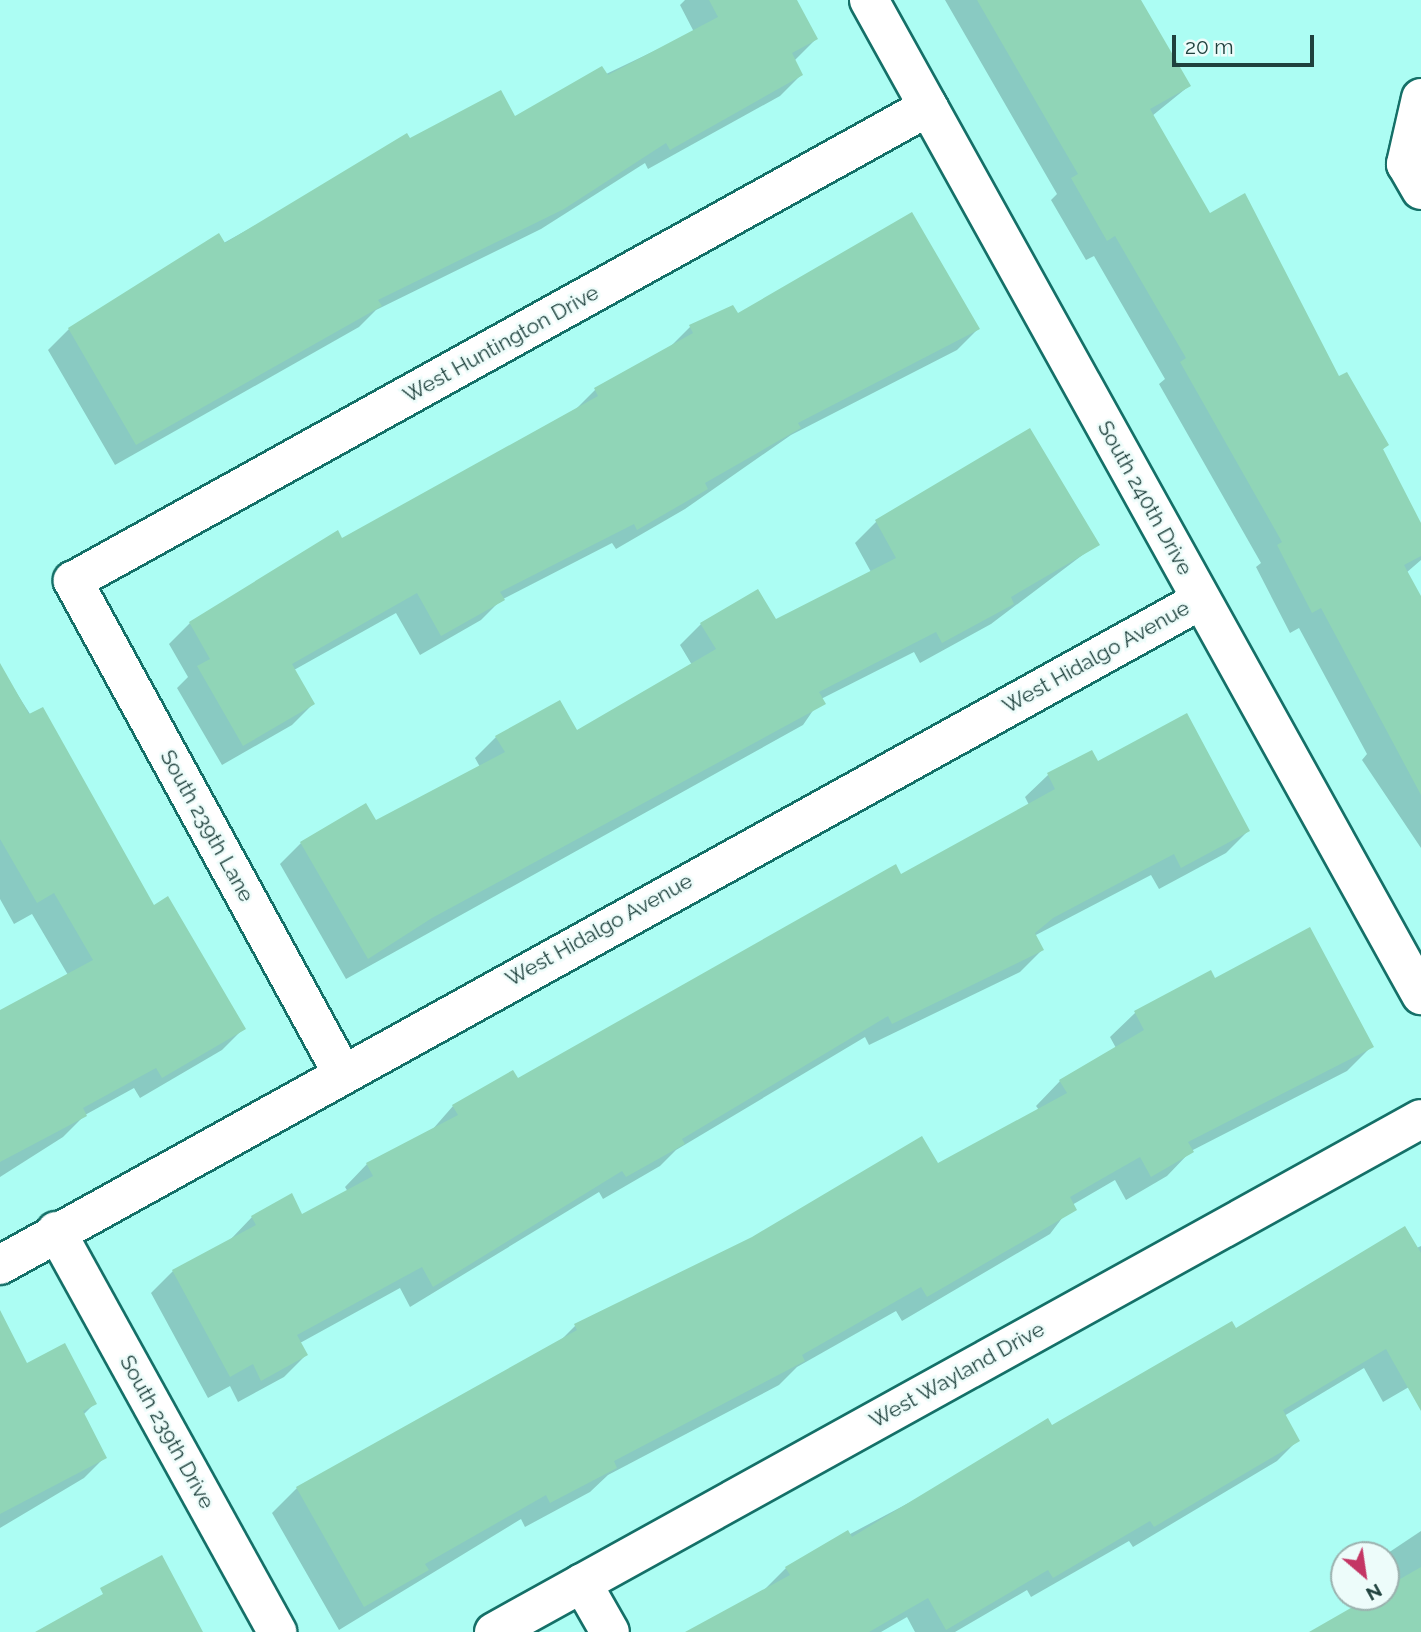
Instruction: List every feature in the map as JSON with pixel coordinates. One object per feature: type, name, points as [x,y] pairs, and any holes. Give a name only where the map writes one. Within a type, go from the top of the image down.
[{"type":"street","name":"South 240th Drive","points":[[869,0],[1421,995]]},
{"type":"street","points":[[1421,98],[1406,164],[1421,190]]},
{"type":"street","name":"West Huntington Drive","points":[[73,581],[928,107]]},
{"type":"street","name":"South 239th Lane","points":[[73,581],[341,1071]]},
{"type":"street","name":"West Hidalgo Avenue","points":[[0,1265],[341,1071],[1201,600]]},
{"type":"street","name":"West Wayland Drive","points":[[494,1632],[1421,1119]]},
{"type":"street","name":"South 239th Drive","points":[[57,1231],[277,1632]]},
{"type":"street","points":[[582,1583],[610,1632]]},
{"type":"building","points":[[709,0],[797,0],[818,39],[792,53],[803,75],[670,150],[666,143],[564,209],[378,300],[382,306],[136,445],[68,328],[219,233],[225,243],[407,133],[410,138],[501,90],[515,116],[602,66],[608,75],[718,17]]},
{"type":"building","points":[[977,0],[1141,0],[1191,86],[1150,109],[1210,213],[1245,193],[1339,376],[1347,372],[1389,445],[1383,449],[1421,523],[1421,556],[1404,565],[1421,596],[1421,795],[1321,608],[1312,613],[1277,545],[1282,542],[1180,362],[1186,358],[1115,236],[1107,241],[1071,178],[1078,174]]},
{"type":"building","points":[[912,212],[980,329],[798,423],[801,428],[705,483],[708,489],[637,530],[634,524],[500,592],[505,600],[441,636],[417,593],[292,664],[315,704],[243,746],[197,666],[210,659],[189,622],[338,530],[342,538],[598,396],[594,388],[693,333],[689,325],[733,305],[738,313]]},
{"type":"building","points":[[1030,428],[1100,545],[1011,597],[1014,604],[942,643],[936,632],[819,692],[826,704],[432,918],[368,959],[300,842],[366,803],[376,820],[505,752],[495,736],[560,700],[577,730],[716,649],[700,623],[758,589],[776,619],[896,558],[875,520]]},
{"type":"building","points":[[0,663],[29,714],[43,707],[154,905],[168,896],[246,1029],[162,1078],[156,1068],[83,1108],[87,1116],[0,1162],[0,1010],[93,960],[54,893],[37,903],[0,839]]},
{"type":"building","points":[[1187,713],[1250,831],[1181,868],[1174,854],[1053,918],[1035,933],[1044,950],[892,1024],[888,1016],[682,1139],[685,1144],[626,1177],[622,1171],[433,1287],[422,1267],[297,1335],[308,1355],[261,1381],[253,1364],[230,1377],[172,1270],[256,1225],[251,1216],[292,1193],[302,1214],[373,1176],[366,1163],[458,1115],[452,1105],[513,1070],[518,1078],[896,864],[901,874],[1055,789],[1047,773],[1092,750],[1098,761]]},
{"type":"building","points":[[1310,927],[1374,1047],[1188,1142],[1194,1152],[1151,1177],[1140,1157],[1070,1197],[1077,1210],[927,1297],[921,1287],[802,1355],[805,1361],[614,1461],[617,1468],[550,1503],[546,1495],[425,1564],[429,1570],[364,1607],[296,1487],[577,1330],[574,1324],[752,1237],[922,1136],[938,1163],[1067,1093],[1059,1080],[1144,1030],[1134,1011],[1211,970],[1215,978]]},
{"type":"building","points":[[1405,1226],[1421,1253],[1421,1411],[1386,1349],[1283,1410],[1300,1441],[1154,1527],[1150,1521],[1053,1578],[1048,1570],[946,1630],[928,1598],[869,1632],[685,1632],[790,1575],[785,1567],[848,1530],[852,1537],[1048,1418],[1052,1425],[1232,1321],[1236,1328]]},
{"type":"building","points":[[0,1310],[27,1363],[65,1343],[97,1404],[83,1411],[107,1458],[0,1514]]},
{"type":"building","points":[[162,1555],[203,1632],[35,1632],[103,1594],[100,1588]]},
{"type":"building","points":[[1421,1567],[1421,1632],[1309,1632],[1346,1611],[1400,1611],[1400,1579]]}]
